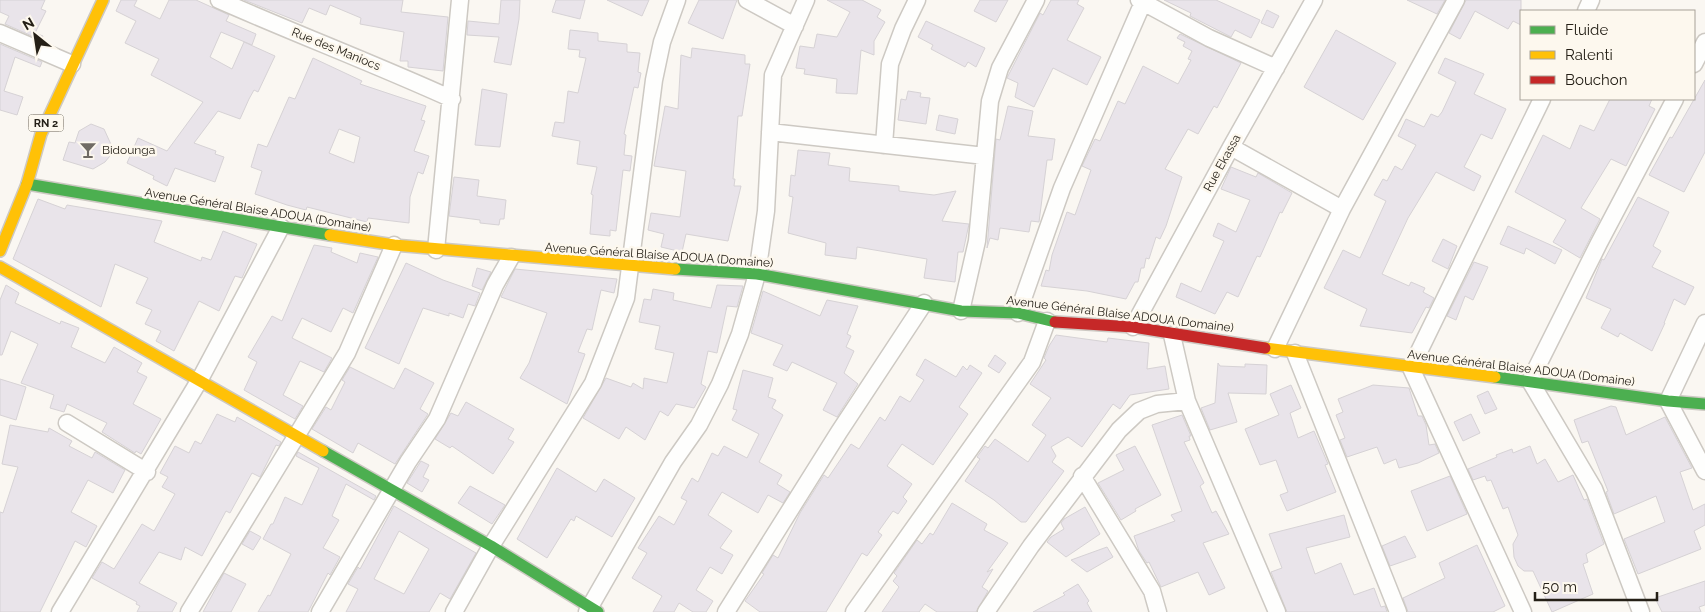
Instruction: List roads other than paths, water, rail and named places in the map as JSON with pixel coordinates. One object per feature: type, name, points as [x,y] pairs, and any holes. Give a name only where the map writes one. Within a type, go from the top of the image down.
[{"type":"main road","name":"RN 2","points":[[0,251],[27,184],[41,134],[103,0]]},
{"type":"main road","name":"Avenue Général Blaise ADOUA (Domaine)","points":[[27,184],[114,200],[394,245],[630,267],[758,274],[961,311],[1018,313],[1047,321],[1133,327],[1172,335],[1217,339],[1295,353],[1530,381],[1668,401],[1705,404]]},
{"type":"main road","points":[[0,267],[199,382],[491,546],[592,610]]},
{"type":"street","name":"Rue des Maniocs","points":[[219,0],[291,32],[387,69],[452,99]]},
{"type":"street","points":[[436,250],[460,0]]},
{"type":"street","points":[[454,612],[491,546],[592,383],[626,298],[654,80],[662,42],[678,0]]},
{"type":"street","points":[[747,0],[795,26]]},
{"type":"street","points":[[592,610],[673,462],[699,425],[720,384],[740,334],[758,274],[766,211],[773,75],[785,44],[806,0]]},
{"type":"street","points":[[884,145],[890,64],[903,29],[917,0]]},
{"type":"street","points":[[961,311],[976,241],[994,81],[1036,0]]},
{"type":"street","name":"Rue Ekassa","points":[[1133,327],[1231,146],[1314,0]]},
{"type":"street","points":[[1275,350],[1342,209],[1456,0]]},
{"type":"street","points":[[1018,313],[1062,188],[1142,1],[1209,38],[1276,68]]},
{"type":"street","points":[[0,33],[72,64]]},
{"type":"street","points":[[1695,62],[1705,42]]},
{"type":"street","points":[[1524,612],[1411,368],[1542,100]]},
{"type":"street","points":[[1641,612],[1594,489],[1530,381],[1599,243],[1674,100]]},
{"type":"street","points":[[770,132],[985,156]]},
{"type":"street","points":[[1231,146],[1342,209]]},
{"type":"street","points":[[60,612],[147,472],[199,382],[282,227]]},
{"type":"street","points":[[189,612],[348,353],[394,245]]},
{"type":"street","points":[[320,612],[392,490],[437,419],[495,284],[511,257]]},
{"type":"street","points":[[726,612],[839,432],[924,303]]},
{"type":"street","points":[[854,612],[1032,362],[1047,321]]},
{"type":"street","points":[[1705,323],[1668,401],[1705,471]]},
{"type":"street","points":[[1172,335],[1187,401],[1277,612]]},
{"type":"street","points":[[1295,353],[1398,612]]},
{"type":"street","points":[[986,612],[1082,476],[1119,430],[1139,411],[1157,404],[1187,401]]},
{"type":"street","points":[[67,423],[147,472]]},
{"type":"street","points":[[1082,476],[1152,591],[1158,612]]},
{"type":"place","name":"Bidounga","points":[[88,150]]}]
